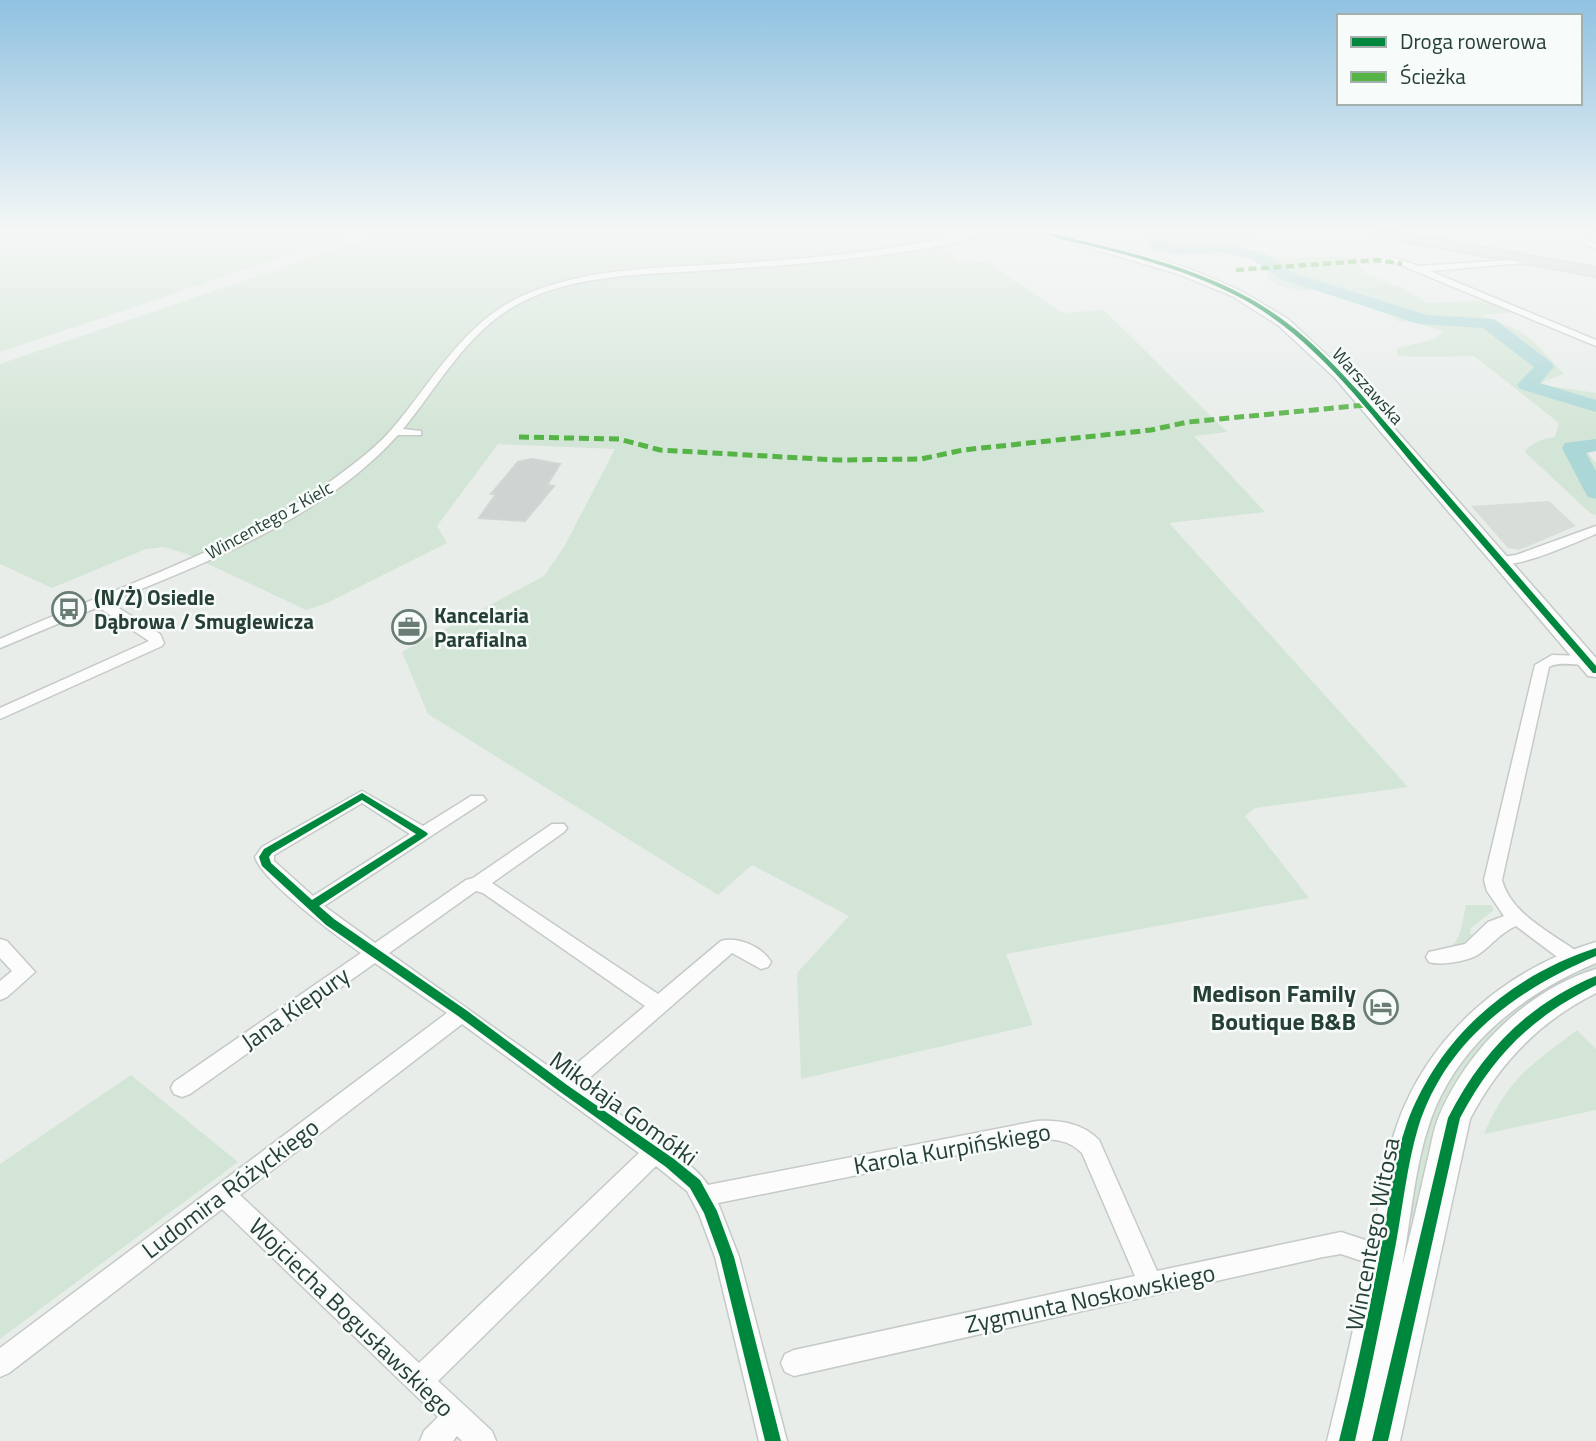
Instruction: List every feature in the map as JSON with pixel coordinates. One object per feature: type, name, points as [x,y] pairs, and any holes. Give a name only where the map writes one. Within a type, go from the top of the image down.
[{"type":"street","name":"Wincentego z Kielc","points":[[1,643],[194,562],[279,519],[341,480],[395,432],[483,322],[523,299]]},
{"type":"street","name":"Warszawska","points":[[1247,299],[1283,321],[1309,344],[1591,666]]},
{"type":"street","points":[[1487,299],[1596,343]]},
{"type":"street","points":[[395,432],[416,433]]},
{"type":"street","points":[[1500,561],[1518,559],[1596,530]]},
{"type":"street","points":[[0,714],[157,643],[155,637],[98,601]]},
{"type":"street","points":[[1380,1441],[1454,1118],[1469,1087],[1490,1056],[1517,1029],[1569,992],[1589,964],[1519,917],[1494,891],[1493,880],[1534,695],[1544,662],[1561,658],[1591,666]]},
{"type":"street","name":"Mikołaja Gomółki","points":[[423,835],[362,796],[268,851],[264,858],[266,864],[311,905],[373,952],[685,1174],[702,1196],[727,1257],[773,1441]]},
{"type":"street","points":[[311,905],[477,800]]},
{"type":"street","name":"Jana Kiepury","points":[[182,1088],[468,886],[477,884],[558,828]]},
{"type":"street","points":[[477,884],[511,902],[659,1005]]},
{"type":"street","points":[[1436,957],[1471,950],[1495,928],[1519,917]]},
{"type":"street","points":[[563,1088],[728,946],[740,948],[761,962]]},
{"type":"street","points":[[0,947],[25,972],[0,992]]},
{"type":"street","name":"Wincentego Witosa","points":[[1346,1441],[1370,1344],[1410,1135],[1438,1069],[1454,1045],[1521,988],[1589,964]]},
{"type":"street","name":"Ludomira Różyckiego","points":[[0,1364],[462,1013]]},
{"type":"street","name":"Karola Kurpińskiego","points":[[702,1196],[1037,1130],[1064,1130],[1084,1139],[1091,1147],[1151,1285]]},
{"type":"street","points":[[419,1381],[655,1152]]},
{"type":"street","name":"Wojciecha Bogusławskiego","points":[[222,1193],[482,1441]]},
{"type":"street","name":"Zygmunta Noskowskiego","points":[[793,1363],[1333,1244],[1341,1243],[1386,1258]]},
{"type":"street","points":[[434,1441],[457,1418]]},
{"type":"shaded area","points":[[1549,501],[1576,526],[1519,550],[1508,548],[1471,506]]},
{"type":"green space","points":[[0,299],[157,299],[0,352]]},
{"type":"green space","points":[[189,299],[1042,299],[1063,313],[1104,310],[1227,432],[1194,436],[1265,512],[1169,523],[1408,787],[1255,808],[1245,816],[1309,898],[1006,954],[1033,1025],[801,1079],[797,973],[849,916],[752,865],[718,895],[428,714],[402,652],[544,576],[564,547],[615,449],[498,444],[437,526],[447,543],[327,603],[306,610],[187,554],[164,547],[146,549],[52,588],[0,564],[0,364]]},
{"type":"green space","points":[[1353,299],[1421,299],[1427,303],[1487,301],[1514,312],[1481,315],[1515,329],[1532,340],[1564,374],[1537,384],[1596,393],[1596,448],[1586,451],[1596,463],[1596,515],[1590,513],[1525,452],[1534,443],[1555,437],[1559,423],[1474,356],[1397,355],[1397,348],[1432,340],[1443,332],[1418,323],[1398,321],[1387,311]]},
{"type":"green space","points":[[1466,905],[1491,905],[1494,910],[1471,928],[1470,934],[1476,936],[1474,941],[1446,950],[1458,936]]},
{"type":"green space","points":[[1596,964],[1596,968],[1554,989],[1514,1015],[1480,1047],[1465,1066],[1441,1108],[1431,1152],[1421,1223],[1406,1217],[1424,1126],[1460,1058],[1522,1003]]},
{"type":"green space","points":[[1577,1030],[1596,1049],[1596,1110],[1484,1134],[1502,1099],[1522,1074]]},
{"type":"green space","points":[[131,1075],[238,1162],[0,1339],[0,1164]]},
{"type":"building","points":[[532,459],[560,464],[547,485],[554,486],[525,521],[479,518],[496,494],[491,494],[518,462]]},
{"type":"waterway","points":[[1360,299],[1425,320],[1488,323],[1545,367],[1527,385],[1596,406]]},
{"type":"waterway","points":[[1596,445],[1573,448],[1596,492]]},
{"type":"marked path","points":[[519,437],[619,439],[660,450],[837,460],[921,459],[963,450],[1151,430],[1188,422],[1365,405]]},
{"type":"cycle path","points":[[1246,299],[1303,338],[1340,375],[1596,671]]},
{"type":"cycle path","points":[[311,906],[423,834],[362,796],[268,851],[264,857],[266,864],[330,922],[462,1013],[670,1163],[695,1184],[710,1211],[727,1257],[773,1441]]},
{"type":"cycle path","points":[[1347,1441],[1375,1314],[1405,1152],[1426,1093],[1442,1065],[1484,1017],[1536,980],[1596,952]]},
{"type":"cycle path","points":[[1380,1441],[1454,1118],[1481,1073],[1512,1036],[1550,1005],[1596,980]]},
{"type":"place","name":"(N/Ż) Osiedle Dąbrowa / Smuglewicza","points":[[69,609]]},
{"type":"place","name":"Kancelaria Parafialna","points":[[409,627]]},
{"type":"place","name":"Medison Family Boutique B&B","points":[[1381,1007]]}]
